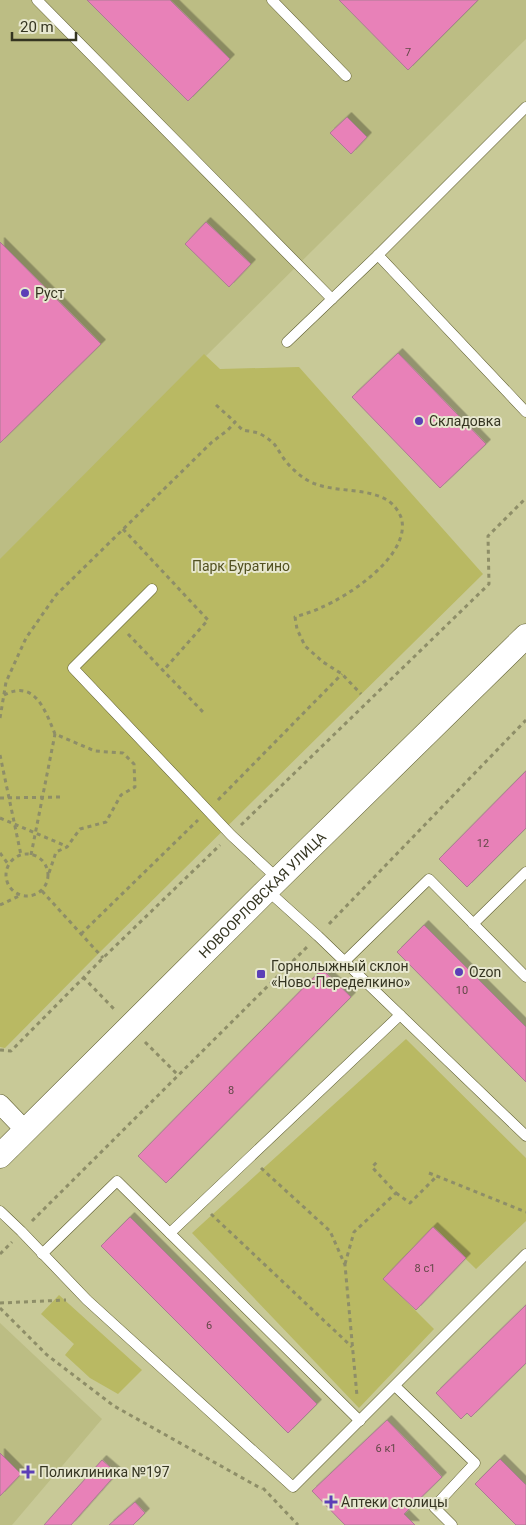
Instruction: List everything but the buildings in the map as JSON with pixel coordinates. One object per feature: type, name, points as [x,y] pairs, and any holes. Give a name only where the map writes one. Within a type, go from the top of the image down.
[{"type":"street","name":"НОВООРЛОВСКАЯ УЛИЦА","points":[[0,1156],[526,636]]},
{"type":"street","points":[[0,1104],[25,1130]]},
{"type":"lane","points":[[37,0],[332,299]]},
{"type":"lane","points":[[272,0],[346,76]]},
{"type":"lane","points":[[287,342],[378,255],[526,107]]},
{"type":"lane","points":[[378,255],[526,412]]},
{"type":"lane","points":[[152,588],[73,668],[231,835],[318,936],[526,1136]]},
{"type":"lane","points":[[473,924],[526,872]]},
{"type":"lane","points":[[344,962],[429,879],[526,977]]},
{"type":"lane","points":[[170,1233],[400,1015]]},
{"type":"lane","points":[[42,1254],[117,1181],[360,1421]]},
{"type":"lane","points":[[0,1211],[22,1231],[87,1300],[293,1488],[526,1254]]},
{"type":"lane","points":[[395,1386],[475,1463],[434,1507],[452,1525]]},
{"type":"path","points":[[216,406],[244,430],[254,431],[269,439],[276,445],[295,471],[307,480],[326,487],[376,495],[390,501],[401,515],[403,530],[400,541],[392,554],[372,575],[345,595],[322,608],[296,617],[297,629],[305,646],[322,662],[342,674],[361,694]]},
{"type":"path","points":[[0,718],[6,682],[26,638],[51,602],[123,529],[212,442],[228,430],[234,422]]},
{"type":"path","points":[[0,1050],[11,1051],[103,958],[489,584],[488,536],[526,498]]},
{"type":"path","points":[[123,529],[208,620],[163,671]]},
{"type":"path","points":[[128,634],[203,712]]},
{"type":"path","points":[[4,695],[11,691],[26,691],[37,697],[55,734],[31,855]]},
{"type":"path","points":[[0,1254],[318,936],[526,720]]},
{"type":"path","points":[[48,876],[46,865],[38,857],[27,854],[16,856],[8,864],[5,874],[7,886],[20,896],[26,897],[42,891],[45,887],[56,852],[66,847],[80,829],[106,822],[121,795],[135,787],[134,764],[123,753],[95,751],[55,734]]},
{"type":"path","points":[[0,756],[21,855]]},
{"type":"path","points":[[0,798],[62,797]]},
{"type":"path","points":[[0,818],[66,847]]},
{"type":"path","points":[[0,853],[8,864]]},
{"type":"path","points":[[42,891],[103,958]]},
{"type":"path","points":[[0,906],[20,896]]},
{"type":"path","points":[[249,1157],[330,1232],[345,1265],[360,1421]]},
{"type":"path","points":[[378,1161],[372,1167],[396,1193],[410,1203],[437,1176]]},
{"type":"path","points":[[429,1173],[526,1212]]},
{"type":"path","points":[[345,1265],[354,1232],[396,1193]]},
{"type":"path","points":[[200,1204],[353,1347]]},
{"type":"path","points":[[0,1303],[87,1300]]},
{"type":"path","points":[[0,1308],[47,1355],[114,1406],[262,1489],[298,1525]]},
{"type":"path","points":[[262,1489],[277,1473]]},
{"type":"shaded area","points":[[0,0],[526,0],[526,39],[0,560]]},
{"type":"shaded area","name":"Поликлиника №197","points":[[0,1323],[102,1419],[12,1525],[0,1525]]},
{"type":"green space","name":"Парк Буратино","points":[[204,354],[220,369],[299,367],[483,574],[5,1048],[0,1047],[0,559]]},
{"type":"green space","points":[[406,1039],[526,1158],[526,1221],[476,1269],[433,1227],[384,1279],[434,1329],[359,1408],[192,1233]]},
{"type":"green space","points":[[59,1295],[142,1370],[118,1394],[90,1378],[65,1355],[74,1344],[41,1314]]},
{"type":"place","name":"Руст","points":[[25,293]]},
{"type":"place","name":"Складовка","points":[[419,421]]},
{"type":"place","name":"Ozon","points":[[459,972]]},
{"type":"place","name":"Горнолыжный склон «Ново-Переделкино»","points":[[261,974]]},
{"type":"place","name":"Поликлиника №197","points":[[28,1472]]},
{"type":"place","name":"Аптеки столицы","points":[[331,1502]]}]
